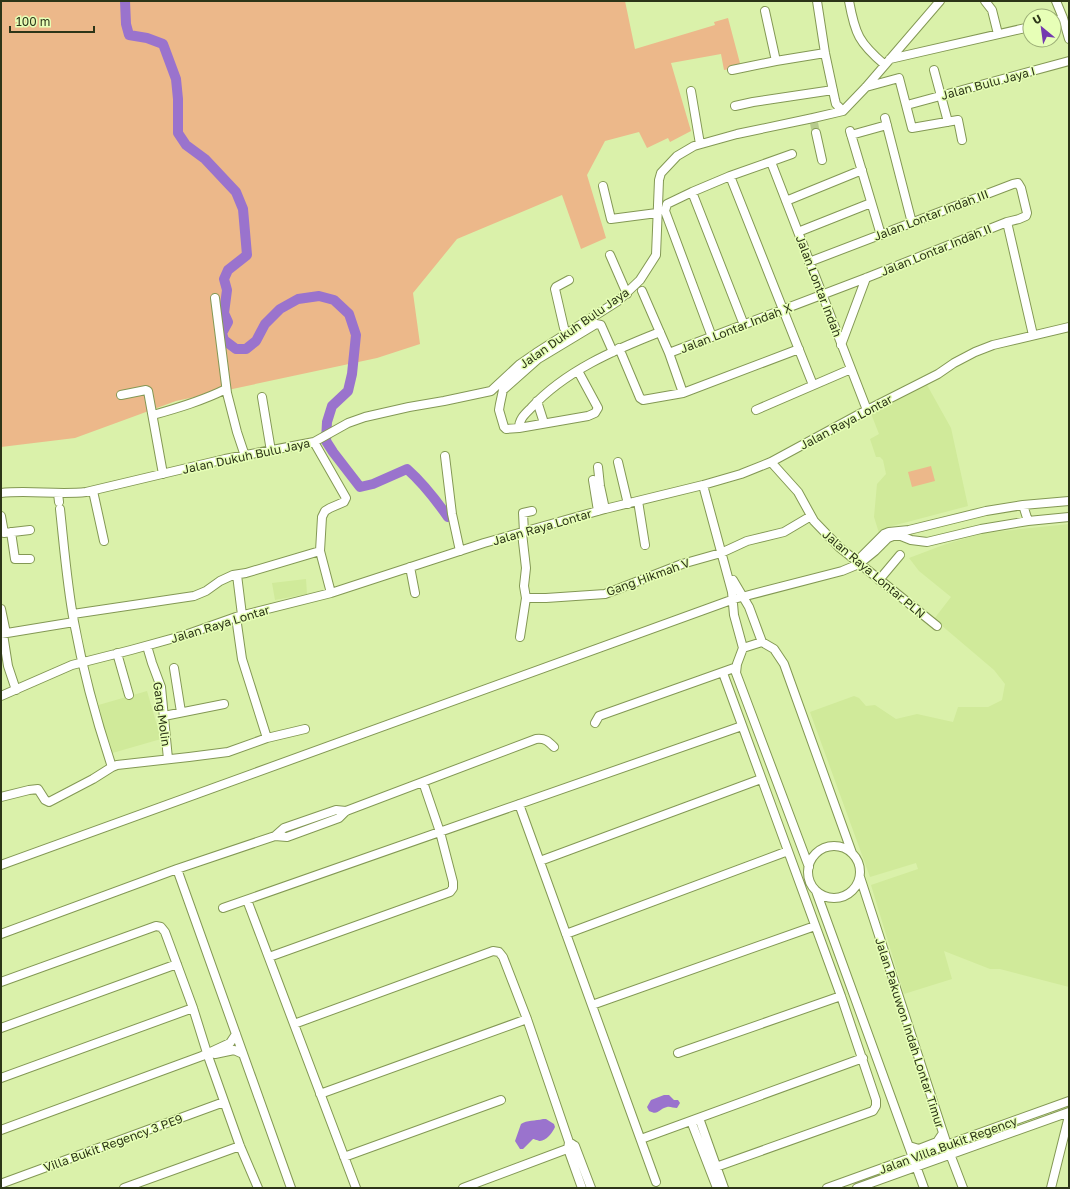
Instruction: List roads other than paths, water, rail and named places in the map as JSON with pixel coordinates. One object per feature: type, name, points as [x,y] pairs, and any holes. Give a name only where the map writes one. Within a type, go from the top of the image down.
[{"type":"street","points":[[817,1],[825,53],[836,104],[843,111],[866,87],[940,1]]},
{"type":"street","points":[[849,1],[855,29],[860,39],[873,55],[887,62],[1022,29]]},
{"type":"street","points":[[985,1],[992,10],[998,34]]},
{"type":"street","points":[[1056,1],[1064,18],[1069,39]]},
{"type":"street","points":[[765,11],[776,61]]},
{"type":"street","points":[[732,70],[825,53]]},
{"type":"street","name":"Jalan Bulu Jaya I","points":[[907,104],[1069,61]]},
{"type":"street","points":[[934,70],[948,122]]},
{"type":"street","points":[[866,87],[899,78],[907,104],[910,126],[912,128],[958,120],[962,140]]},
{"type":"street","points":[[735,106],[833,90]]},
{"type":"street","points":[[691,91],[700,144]]},
{"type":"street","name":"Jalan Dukuh Bulu Jaya","points":[[1,493],[77,493],[93,491],[163,474],[314,442],[323,436],[365,416],[444,402],[491,391],[520,364],[606,309],[627,294],[640,280],[656,255],[659,180],[661,173],[677,156],[700,144],[737,134],[813,121],[843,111]]},
{"type":"street","points":[[881,235],[851,133],[886,121],[912,223]]},
{"type":"street","points":[[816,133],[822,160]]},
{"type":"street","points":[[712,337],[665,211],[667,204],[730,176],[792,154]]},
{"type":"street","name":"Jalan Lontar Indah","points":[[771,162],[867,410]]},
{"type":"street","points":[[786,201],[862,170]]},
{"type":"street","points":[[730,176],[813,385]]},
{"type":"street","name":"Jalan Lontar Indah III","points":[[809,262],[1013,184],[1018,183],[1021,188],[1027,213],[1024,218]]},
{"type":"street","points":[[603,186],[611,219],[657,213]]},
{"type":"street","points":[[692,192],[744,325]]},
{"type":"street","points":[[798,232],[871,203]]},
{"type":"street","name":"Jalan Lontar Indah II","points":[[822,295],[1007,222],[1024,218]]},
{"type":"street","name":"Jalan Lontar Indah II","points":[[1007,222],[1033,336]]},
{"type":"street","points":[[610,255],[627,294]]},
{"type":"street","name":"Jalan Lontar Indah II","points":[[841,345],[866,278]]},
{"type":"street","points":[[567,333],[564,328],[554,289],[569,280]]},
{"type":"street","name":"Jalan Lontar Indah X","points":[[642,291],[669,353],[822,295]]},
{"type":"street","points":[[215,298],[226,389],[245,456]]},
{"type":"street","points":[[578,371],[598,408],[597,411],[588,416],[544,424],[506,429],[504,427],[499,410],[503,390],[538,359],[596,324],[601,325],[616,350],[641,399],[643,400],[683,393],[799,349]]},
{"type":"street","name":"Jalan Raya Lontar","points":[[1,696],[63,668],[82,662],[185,635],[239,616],[331,593],[460,551],[628,502],[706,485],[741,474],[771,462],[867,410],[938,374],[954,363],[975,352],[993,345],[1069,327]]},
{"type":"street","points":[[519,428],[521,418],[557,385],[578,371],[616,350],[660,332]]},
{"type":"street","points":[[669,353],[683,393]]},
{"type":"street","points":[[756,410],[851,369]]},
{"type":"street","points":[[153,415],[184,407],[206,399],[226,389]]},
{"type":"street","points":[[121,395],[147,390],[153,415],[163,474]]},
{"type":"street","points":[[262,397],[271,451]]},
{"type":"street","points":[[538,401],[544,424]]},
{"type":"street","points":[[314,442],[346,500],[330,508],[323,514],[320,550],[331,593]]},
{"type":"street","points":[[445,456],[452,514],[460,551]]},
{"type":"street","points":[[618,462],[628,502]]},
{"type":"street","name":"Jalan Raya Lontar PLN","points":[[771,462],[798,492],[818,526],[839,547],[857,564],[937,626]]},
{"type":"street","points":[[598,467],[602,510]]},
{"type":"street","points":[[593,480],[602,510]]},
{"type":"street","points":[[706,485],[734,599],[734,615],[743,648],[737,664],[736,673]]},
{"type":"street","points":[[93,491],[104,541]]},
{"type":"street","points":[[58,493],[73,618],[82,662],[102,740],[112,767]]},
{"type":"street","points":[[638,501],[645,545]]},
{"type":"street","points":[[857,564],[874,543],[884,534],[889,532],[909,530],[986,511],[1023,505],[1069,501]]},
{"type":"street","points":[[1023,505],[1028,521]]},
{"type":"street","points":[[520,637],[526,598],[524,586],[526,568],[523,513],[532,511]]},
{"type":"street","points":[[1,516],[4,533],[30,530]]},
{"type":"street","name":"Gang Hikmah V","points":[[526,598],[605,594],[682,564],[723,552],[747,541],[784,532],[811,516]]},
{"type":"street","points":[[1,865],[734,599],[770,591],[842,571],[857,564],[892,536],[901,536],[911,540],[927,542],[981,529],[1028,521],[1069,517]]},
{"type":"street","points":[[11,532],[16,560],[30,559]]},
{"type":"street","points":[[3,634],[73,618],[194,596],[206,591],[226,578],[320,550]]},
{"type":"street","points":[[723,552],[734,582],[749,608],[762,642],[774,649],[784,664],[852,853],[859,864],[860,877],[852,891],[837,898],[822,895],[816,891]]},
{"type":"street","points":[[879,580],[900,555]]},
{"type":"street","points":[[410,567],[415,592]]},
{"type":"street","points":[[237,574],[242,659],[267,738]]},
{"type":"street","points":[[749,608],[756,599],[770,591]]},
{"type":"street","points":[[1,609],[7,661],[16,690]]},
{"type":"street","points":[[743,648],[762,642]]},
{"type":"street","name":"Gang Molin","points":[[147,646],[161,686],[168,760]]},
{"type":"street","points":[[117,653],[129,695]]},
{"type":"street","points":[[174,668],[181,712]]},
{"type":"street","points":[[594,723],[599,716],[734,668],[809,867],[810,880],[816,891],[924,1188]]},
{"type":"street","points":[[716,1167],[873,1111],[876,1106],[876,1100],[841,996],[723,673]]},
{"type":"street","points":[[164,716],[224,704]]},
{"type":"street","points":[[223,908],[742,726]]},
{"type":"street","points":[[1,797],[36,789],[40,790],[47,801],[51,801],[117,765],[228,752],[267,738],[305,729]]},
{"type":"street","points":[[1,934],[177,869],[274,836],[284,828],[336,810],[346,811],[536,739],[543,739],[554,747]]},
{"type":"street","points":[[540,861],[762,779]]},
{"type":"street","points":[[269,957],[450,892],[453,888],[453,882],[440,832],[423,782]]},
{"type":"street","points":[[519,804],[656,1182]]},
{"type":"street","points":[[809,867],[811,860],[816,854],[822,849],[830,846],[845,848],[852,853]]},
{"type":"street","points":[[566,934],[788,851]]},
{"type":"street","points":[[177,869],[291,1188]]},
{"type":"street","name":"Jalan Pakuwon Indah Lontar Timur","points":[[860,877],[943,1134],[963,1188]]},
{"type":"street","points":[[247,900],[356,1188]]},
{"type":"street","points":[[1,982],[156,926],[161,927],[165,932],[193,1008],[206,1055],[254,1187]]},
{"type":"street","points":[[592,1005],[815,926]]},
{"type":"street","points":[[294,1024],[493,951],[499,952],[503,958],[527,1019],[571,1146],[582,1188]]},
{"type":"street","points":[[1,1028],[177,964]]},
{"type":"street","points":[[678,1053],[841,996]]},
{"type":"street","points":[[1,1078],[193,1008]]},
{"type":"street","points":[[320,1094],[527,1019]]},
{"type":"street","points":[[1,1130],[206,1055],[230,1042],[236,1034]]},
{"type":"street","points":[[206,1055],[234,1050],[243,1054]]},
{"type":"street","points":[[641,1139],[862,1058]]},
{"type":"street","points":[[344,1157],[501,1100]]},
{"type":"street","name":"Jalan Villa Bukit Regency","points":[[827,1188],[1069,1101]]},
{"type":"street","name":"Villa Bukit Regency 3 PE9","points":[[3,1184],[224,1102]]},
{"type":"street","name":"Jalan Villa Bukit Regency","points":[[857,1188],[1069,1112]]},
{"type":"street","points":[[1051,1188],[1069,1116]]},
{"type":"street","points":[[695,1119],[724,1188]]},
{"type":"street","points":[[695,1119],[716,1188]]},
{"type":"street","points":[[909,1146],[919,1149],[937,1142],[943,1134]]},
{"type":"street","points":[[975,1135],[978,1144]]},
{"type":"street","points":[[124,1188],[240,1146]]},
{"type":"street","points":[[463,1188],[571,1146]]},
{"type":"street","points":[[571,1146],[591,1188]]},
{"type":"waterway","points":[[125,1],[126,24],[129,35],[147,38],[163,44],[176,79],[178,99],[178,133],[186,145],[205,159],[236,192],[243,209],[247,255],[228,270],[224,279],[227,290],[224,313],[228,322],[222,333],[224,340],[236,349],[246,349],[256,341],[265,324],[280,309],[298,299],[319,296],[334,300],[349,314],[356,335],[352,374],[348,391],[332,406],[327,422],[326,441],[360,487],[373,484],[407,469],[429,492],[448,517]]},
{"type":"tunnel","points":[[814,123],[816,133]]}]
